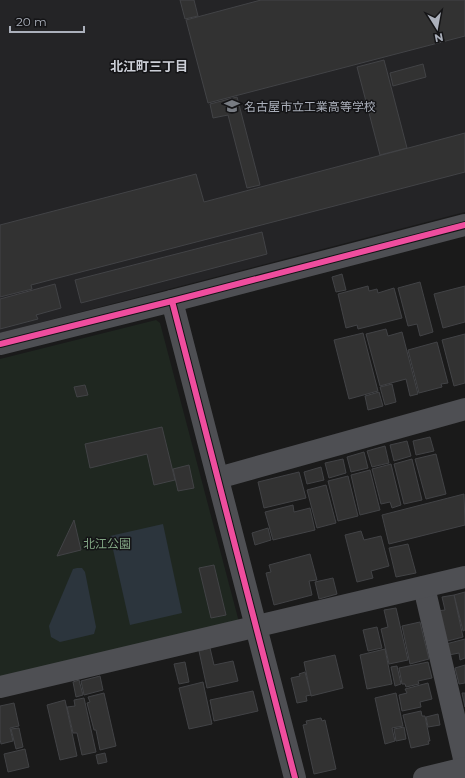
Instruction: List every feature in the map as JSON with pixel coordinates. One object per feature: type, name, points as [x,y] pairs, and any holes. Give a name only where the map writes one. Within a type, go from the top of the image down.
[{"type":"street","points":[[0,344],[465,225]]},
{"type":"street","points":[[172,301],[295,778]]},
{"type":"street","points":[[218,478],[465,409]]},
{"type":"street","points":[[0,686],[465,577]]},
{"type":"street","points":[[424,587],[465,763]]},
{"type":"street","points":[[424,778],[465,768]]},
{"type":"shaded area","name":"名古屋市立工業高等学校","points":[[0,0],[465,0],[465,212],[0,333]]},
{"type":"shaded area","points":[[163,524],[182,613],[130,625],[110,536]]},
{"type":"shaded area","points":[[82,568],[85,572],[96,627],[94,634],[60,642],[51,637],[49,626],[73,569]]},
{"type":"green space","name":"北江公園","points":[[156,320],[160,323],[239,622],[0,680],[0,359]]},
{"type":"building","points":[[180,0],[194,0],[198,16],[185,19]]},
{"type":"building","points":[[261,0],[465,0],[465,36],[208,103],[186,20]]},
{"type":"building","points":[[384,60],[407,148],[380,155],[357,67]]},
{"type":"building","points":[[423,64],[426,77],[393,86],[390,73]]},
{"type":"building","points":[[237,97],[260,185],[247,188],[228,115],[213,118],[210,104]]},
{"type":"building","points":[[465,133],[465,172],[31,285],[32,289],[0,297],[0,225],[196,174],[204,202]]},
{"type":"building","points":[[262,232],[267,254],[81,303],[75,280]]},
{"type":"building","points":[[342,274],[346,290],[336,292],[332,277]]},
{"type":"building","points":[[420,282],[433,332],[420,336],[417,324],[408,326],[398,288]]},
{"type":"building","points":[[55,284],[61,308],[36,315],[38,319],[0,329],[0,299]]},
{"type":"building","points":[[368,286],[369,291],[377,289],[378,293],[394,288],[402,318],[358,329],[357,325],[346,328],[338,294]]},
{"type":"building","points":[[465,286],[465,322],[443,328],[434,294]]},
{"type":"building","points":[[386,329],[388,336],[402,332],[418,394],[410,396],[406,379],[380,386],[366,334]]},
{"type":"building","points":[[363,333],[378,391],[349,399],[334,340]]},
{"type":"building","points":[[465,334],[465,383],[454,386],[442,340]]},
{"type":"building","points":[[437,342],[448,383],[441,384],[442,387],[419,393],[408,350]]},
{"type":"building","points":[[392,384],[396,402],[385,405],[380,387]]},
{"type":"building","points":[[85,385],[88,395],[77,397],[74,387]]},
{"type":"building","points":[[379,392],[383,406],[368,410],[365,396]]},
{"type":"building","points":[[162,427],[175,480],[154,485],[147,454],[90,468],[85,444]]},
{"type":"building","points":[[430,437],[434,451],[416,455],[413,441]]},
{"type":"building","points":[[407,441],[411,456],[394,461],[390,445]]},
{"type":"building","points":[[385,446],[389,463],[372,467],[367,451]]},
{"type":"building","points":[[364,452],[368,468],[351,472],[347,457]]},
{"type":"building","points":[[436,454],[446,494],[426,499],[415,459]]},
{"type":"building","points":[[343,459],[346,473],[329,478],[325,463]]},
{"type":"building","points":[[412,459],[422,500],[404,504],[394,464]]},
{"type":"building","points":[[391,464],[401,505],[392,508],[390,502],[381,504],[372,469]]},
{"type":"building","points":[[189,465],[194,488],[178,491],[173,469]]},
{"type":"building","points":[[321,467],[324,480],[307,484],[304,472]]},
{"type":"building","points":[[370,470],[380,510],[360,515],[351,475]]},
{"type":"building","points":[[299,472],[306,498],[264,508],[258,482]]},
{"type":"building","points":[[348,476],[358,516],[338,521],[328,481]]},
{"type":"building","points":[[326,485],[336,523],[317,528],[307,490]]},
{"type":"building","points":[[464,494],[465,525],[389,544],[382,515]]},
{"type":"building","points":[[293,505],[294,512],[310,508],[315,530],[273,540],[265,512]]},
{"type":"building","points":[[74,520],[81,550],[57,556]]},
{"type":"building","points":[[268,528],[271,540],[255,545],[252,533]]},
{"type":"building","points":[[361,531],[364,540],[381,536],[389,566],[371,571],[373,578],[357,582],[345,535]]},
{"type":"building","points":[[408,544],[416,573],[396,577],[389,548]]},
{"type":"building","points":[[310,554],[317,580],[309,581],[312,595],[274,605],[266,573],[271,572],[269,565]]},
{"type":"building","points":[[214,565],[226,615],[211,618],[199,568]]},
{"type":"building","points":[[333,578],[337,594],[319,599],[315,582]]},
{"type":"building","points":[[465,592],[465,630],[463,631],[454,595]]},
{"type":"building","points":[[454,595],[463,637],[444,642],[437,611],[445,610],[442,597]]},
{"type":"building","points":[[396,608],[408,660],[389,664],[381,629],[388,627],[384,610]]},
{"type":"building","points":[[420,622],[429,659],[410,664],[402,626]]},
{"type":"building","points":[[377,627],[382,648],[368,651],[363,630]]},
{"type":"building","points":[[465,639],[465,658],[460,660],[459,653],[449,655],[446,644]]},
{"type":"building","points":[[210,648],[214,665],[233,661],[238,681],[207,688],[199,651]]},
{"type":"building","points":[[385,649],[392,684],[367,689],[360,655]]},
{"type":"building","points":[[335,655],[343,688],[311,696],[304,662]]},
{"type":"building","points":[[185,662],[189,682],[179,684],[174,664]]},
{"type":"building","points":[[428,662],[432,678],[418,681],[419,684],[406,687],[405,684],[402,684],[399,668]]},
{"type":"building","points":[[465,665],[465,683],[459,684],[455,668]]},
{"type":"building","points":[[397,666],[401,684],[395,686],[391,667]]},
{"type":"building","points":[[305,672],[311,695],[306,696],[307,701],[297,703],[291,678],[300,676],[299,674]]},
{"type":"building","points":[[100,676],[103,690],[84,695],[81,681]]},
{"type":"building","points":[[79,680],[83,695],[76,697],[73,682]]},
{"type":"building","points":[[203,682],[212,724],[189,729],[179,688]]},
{"type":"building","points":[[428,683],[432,699],[420,702],[421,707],[402,711],[399,695],[407,693],[405,689]]},
{"type":"building","points":[[253,691],[258,711],[214,721],[210,700]]},
{"type":"building","points":[[104,693],[116,746],[100,750],[96,730],[94,730],[87,703],[90,702],[88,697]]},
{"type":"building","points":[[396,693],[403,726],[392,728],[395,741],[385,744],[375,698]]},
{"type":"building","points":[[462,693],[465,693],[465,707]]},
{"type":"building","points":[[84,698],[96,752],[82,755],[77,733],[73,733],[67,707],[75,706],[74,700]]},
{"type":"building","points":[[65,700],[77,756],[60,760],[47,705]]},
{"type":"building","points":[[14,703],[19,726],[10,728],[13,741],[1,744],[0,706]]},
{"type":"building","points":[[421,711],[422,716],[425,716],[430,741],[428,741],[429,744],[411,748],[403,715]]},
{"type":"building","points":[[438,714],[440,725],[428,727],[426,717]]},
{"type":"building","points":[[321,718],[322,721],[325,720],[336,769],[314,774],[303,725],[307,724],[306,721]]},
{"type":"building","points":[[404,727],[406,739],[396,741],[394,729]]},
{"type":"building","points":[[19,728],[23,747],[16,749],[11,729]]},
{"type":"building","points":[[25,749],[29,767],[8,772],[4,754]]},
{"type":"building","points":[[105,753],[107,762],[98,764],[96,755]]},
{"type":"cycle path","points":[[0,344],[465,225]]},
{"type":"cycle path","points":[[172,301],[295,778]]},
{"type":"place","name":"名古屋市立工業高等学校","points":[[232,106]]},
{"type":"district","name":"北江町三丁目","points":[[149,66]]}]
